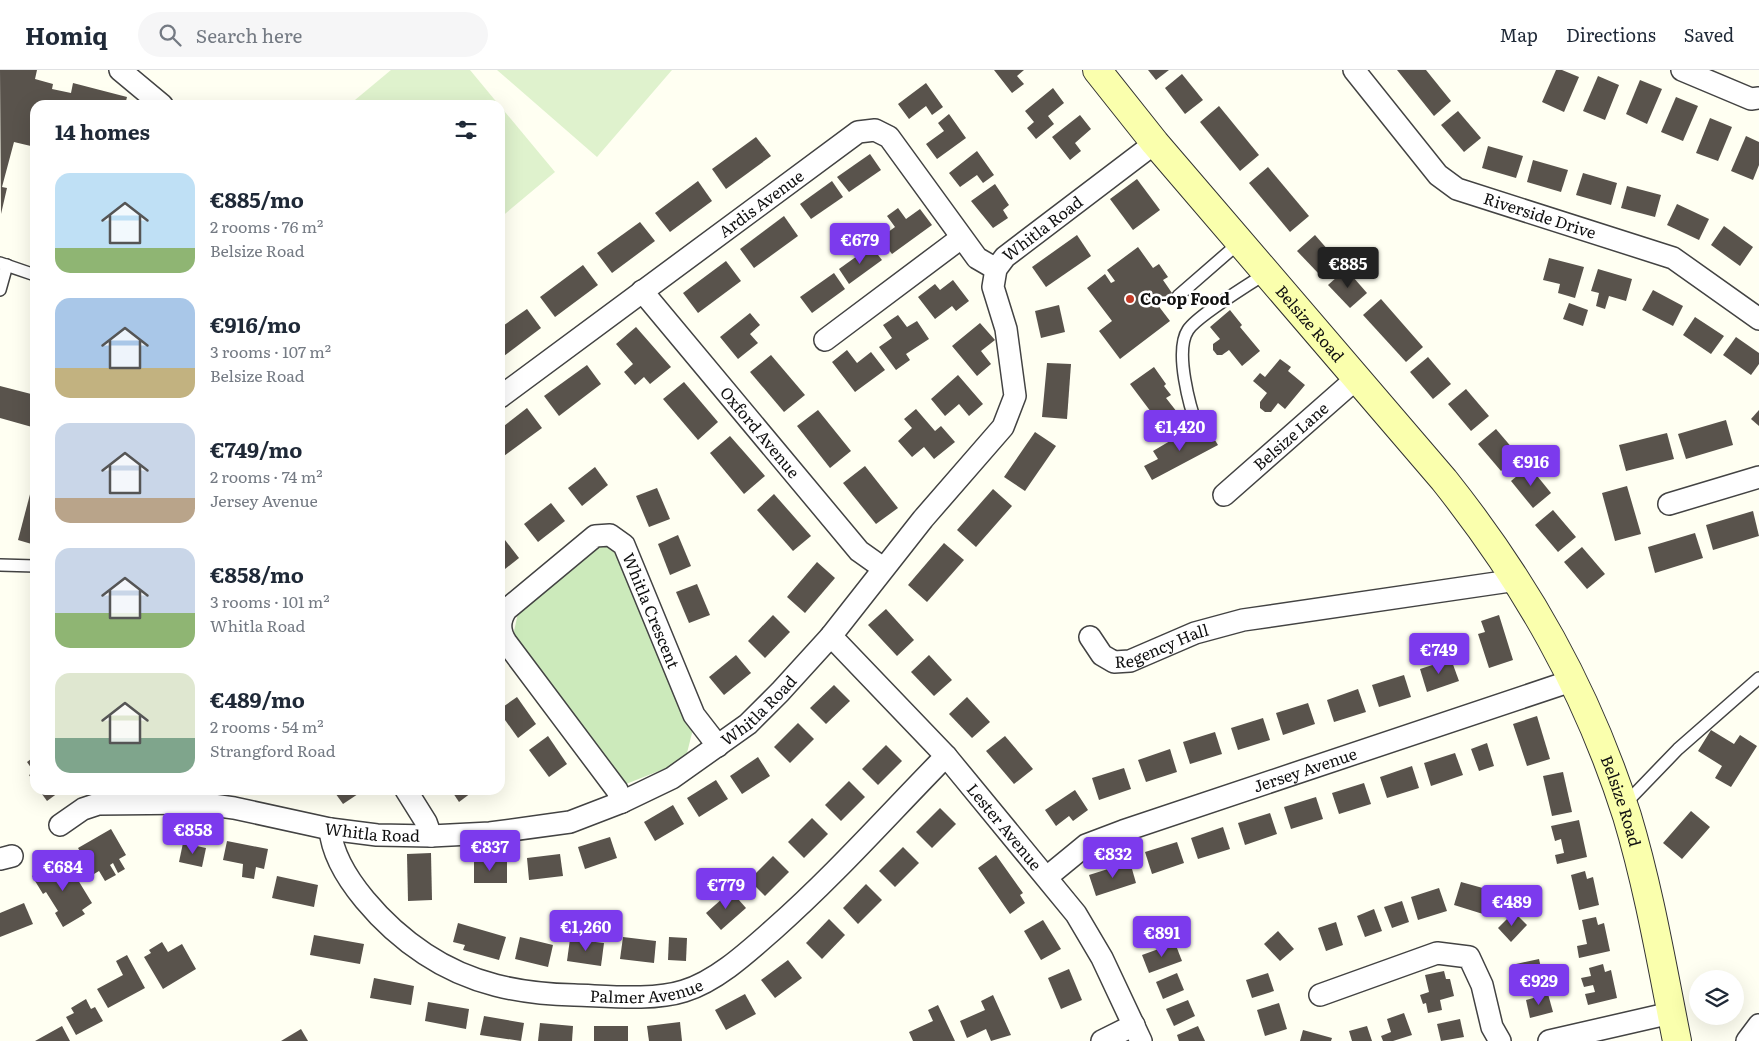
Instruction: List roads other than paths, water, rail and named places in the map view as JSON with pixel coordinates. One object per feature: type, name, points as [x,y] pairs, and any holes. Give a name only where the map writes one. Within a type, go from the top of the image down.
[{"type":"street","points":[[120,70],[156,100]]},
{"type":"street","name":"Belsize Road","points":[[1097,70],[1266,273],[1444,480],[1476,520],[1518,580],[1574,680],[1623,806],[1649,906],[1677,1041]]},
{"type":"street","name":"Riverside Drive","points":[[1354,70],[1438,175],[1457,188],[1673,258],[1759,319]]},
{"type":"street","points":[[1682,70],[1752,99],[1759,98]]},
{"type":"street","name":"Ardis Avenue","points":[[505,393],[858,132],[875,130],[889,137],[977,258],[996,269]]},
{"type":"street","name":"Whitla Road","points":[[60,826],[83,809],[98,804],[190,803],[234,808],[330,829],[377,834],[431,836],[490,833],[570,822],[622,802],[672,778],[748,724],[831,636],[883,568],[1004,427],[1015,396],[1006,329],[993,287],[996,269],[1005,257],[1156,143]]},
{"type":"street","points":[[825,340],[961,238]]},
{"type":"street","name":"Oxford Avenue","points":[[642,291],[859,550],[883,568]]},
{"type":"street","name":"Belsize Lane","points":[[1224,494],[1356,378]]},
{"type":"street","points":[[1669,504],[1759,477]]},
{"type":"street","name":"Whitla Crescent","points":[[505,612],[595,536],[610,535],[624,544],[694,715],[718,746]]},
{"type":"street","name":"Regency Hall","points":[[1090,636],[1102,655],[1114,662],[1130,661],[1194,633],[1244,620],[1518,580]]},
{"type":"street","name":"Lester Avenue","points":[[831,636],[946,756],[1076,914],[1089,936],[1137,1033]]},
{"type":"street","name":"Whitla Crescent","points":[[505,640],[617,790],[622,802]]},
{"type":"street","name":"Jersey Avenue","points":[[1047,878],[1086,845],[1123,831],[1574,680]]},
{"type":"street","name":"Palmer Avenue","points":[[330,829],[331,839],[343,868],[372,907],[414,947],[454,971],[478,981],[526,993],[606,996],[660,995],[684,991],[742,958],[807,900],[946,756]]},
{"type":"street","points":[[409,795],[426,822],[431,836]]},
{"type":"street","points":[[1320,995],[1437,953],[1469,957],[1482,985],[1492,1027],[1500,1041]]},
{"type":"street","points":[[1549,1041],[1671,1012]]},
{"type":"street","points":[[1747,1041],[1759,1025]]},
{"type":"street","points":[[1102,1041],[1137,1033]]},
{"type":"lane","points":[[1178,296],[1240,242]]},
{"type":"lane","points":[[0,290],[3,264],[30,273]]},
{"type":"lane","points":[[1198,429],[1187,397],[1183,351],[1188,330],[1200,319],[1266,273]]},
{"type":"lane","points":[[0,565],[30,566]]},
{"type":"lane","points":[[1623,806],[1678,748],[1759,678]]},
{"type":"place","name":"Co-op Food","points":[[1130,299]]}]
